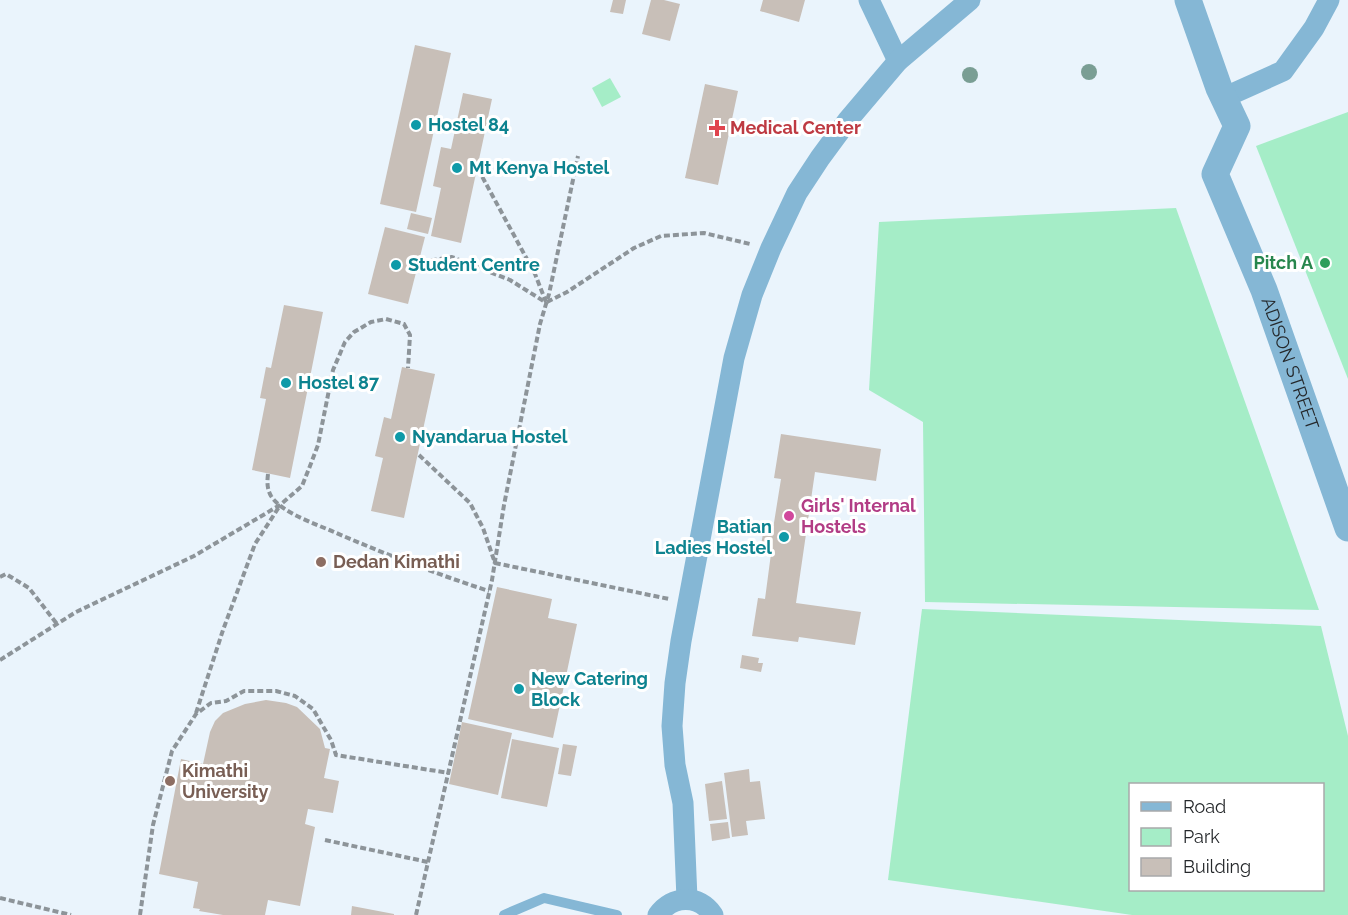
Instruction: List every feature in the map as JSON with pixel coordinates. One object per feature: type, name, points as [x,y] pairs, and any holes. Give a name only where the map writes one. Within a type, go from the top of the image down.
[{"type":"street","points":[[869,0],[898,61]]},
{"type":"street","points":[[687,899],[683,803],[675,765],[672,726],[675,683],[687,603],[734,358],[752,295],[797,193],[820,158],[898,61],[970,0]]},
{"type":"street","name":"ADISON STREET","points":[[1188,0],[1223,98],[1237,126],[1215,174],[1264,290],[1348,528]]},
{"type":"street","points":[[1223,98],[1283,71],[1314,28],[1329,0]]},
{"type":"street","points":[[658,915],[666,905],[676,900],[687,899],[696,900],[705,905],[713,915]]},
{"type":"lane","points":[[504,915],[543,898],[617,915]]},
{"type":"path","points":[[416,915],[495,563],[504,505],[540,324],[578,156]]},
{"type":"path","points":[[478,170],[535,274],[546,303]]},
{"type":"path","points":[[546,303],[567,292],[634,248],[661,236],[704,233],[771,248]]},
{"type":"path","points":[[422,262],[452,257],[510,280],[546,303]]},
{"type":"path","points":[[0,660],[76,612],[194,556],[280,505],[302,486],[318,445],[333,370],[345,342],[354,332],[371,322],[386,320],[404,324],[410,335],[408,368]]},
{"type":"path","points":[[419,455],[470,503],[483,528],[495,563]]},
{"type":"path","points":[[267,474],[266,483],[270,495],[280,505],[312,523],[418,567],[489,591]]},
{"type":"path","points":[[140,915],[153,825],[172,751],[196,714],[223,630],[255,544],[280,505]]},
{"type":"path","points":[[495,563],[687,603]]},
{"type":"path","points":[[0,577],[6,574],[29,588],[57,624]]},
{"type":"path","points":[[196,714],[211,703],[226,701],[244,691],[276,691],[295,696],[314,709],[331,740],[336,755],[449,773]]},
{"type":"path","points":[[325,840],[428,862]]},
{"type":"path","points":[[0,898],[71,915]]},
{"type":"green space","points":[[610,78],[621,97],[602,107],[592,88]]},
{"type":"green space","name":"Pitch A","points":[[1348,112],[1348,379],[1256,146]]},
{"type":"green space","points":[[1176,208],[1319,610],[925,602],[923,422],[869,390],[879,222]]},
{"type":"green space","points":[[922,609],[1321,626],[1348,736],[1348,915],[1132,915],[888,880]]},
{"type":"building","points":[[613,0],[626,0],[623,14],[610,12]]},
{"type":"building","points":[[651,0],[680,4],[670,41],[642,34]]},
{"type":"building","points":[[763,0],[805,0],[799,22],[760,11]]},
{"type":"building","name":"Hostel 84","points":[[415,45],[451,53],[416,212],[380,204]]},
{"type":"building","points":[[705,84],[738,91],[718,185],[685,178]]},
{"type":"building","name":"Mt Kenya Hostel","points":[[463,93],[492,99],[461,243],[431,236],[441,188],[433,186],[441,147],[451,149]]},
{"type":"building","points":[[411,213],[432,218],[428,234],[407,229]]},
{"type":"building","name":"Student Centre","points":[[385,227],[425,237],[408,304],[368,294]]},
{"type":"building","name":"Hostel 87","points":[[284,305],[323,312],[290,478],[252,470],[266,399],[260,398],[266,367],[271,368]]},
{"type":"building","name":"Nyandarua Hostel","points":[[402,367],[435,374],[404,518],[371,511],[383,458],[375,456],[384,417],[391,419]]},
{"type":"building","name":"Batian Ladies Hostel","points":[[781,434],[881,449],[876,481],[815,472],[796,603],[861,612],[855,645],[799,637],[798,642],[752,636],[758,598],[765,599],[772,546],[761,545],[764,528],[773,529],[781,479],[774,478]]},
{"type":"building","name":"New Catering Block","points":[[497,587],[552,599],[548,618],[577,624],[553,738],[468,719]]},
{"type":"building","points":[[742,655],[759,658],[758,663],[763,663],[761,672],[740,668]]},
{"type":"building","points":[[266,700],[297,707],[320,729],[325,748],[330,749],[324,778],[339,781],[333,813],[308,809],[305,824],[315,827],[300,906],[268,900],[265,915],[223,915],[199,911],[200,909],[193,908],[198,882],[159,874],[181,759],[203,764],[210,732],[215,721],[223,713],[245,704]]},
{"type":"building","points":[[462,722],[512,733],[498,795],[449,784]]},
{"type":"building","points":[[512,739],[559,748],[547,807],[501,798]]},
{"type":"building","points":[[563,744],[577,746],[571,776],[558,774]]},
{"type":"building","points":[[749,769],[750,782],[760,781],[765,819],[746,821],[748,835],[732,837],[724,773]]},
{"type":"building","points":[[722,781],[727,819],[709,821],[705,784]]},
{"type":"building","points":[[728,822],[730,838],[712,841],[710,824]]},
{"type":"building","points":[[352,906],[394,914],[394,915],[351,915]]},
{"type":"place","name":"Hostel 84","points":[[416,125]]},
{"type":"place","name":"Medical Center","points":[[717,128]]},
{"type":"place","name":"Mt Kenya Hostel","points":[[457,168]]},
{"type":"place","name":"Pitch A","points":[[1325,263]]},
{"type":"place","name":"Student Centre","points":[[396,265]]},
{"type":"place","name":"Hostel 87","points":[[286,383]]},
{"type":"place","name":"Nyandarua Hostel","points":[[400,437]]},
{"type":"place","name":"Girls' Internal Hostels","points":[[789,516]]},
{"type":"place","name":"Batian Ladies Hostel","points":[[784,537]]},
{"type":"place","name":"Dedan Kimathi","points":[[321,562]]},
{"type":"place","name":"New Catering Block","points":[[519,689]]},
{"type":"place","name":"Kimathi University","points":[[170,781]]}]
